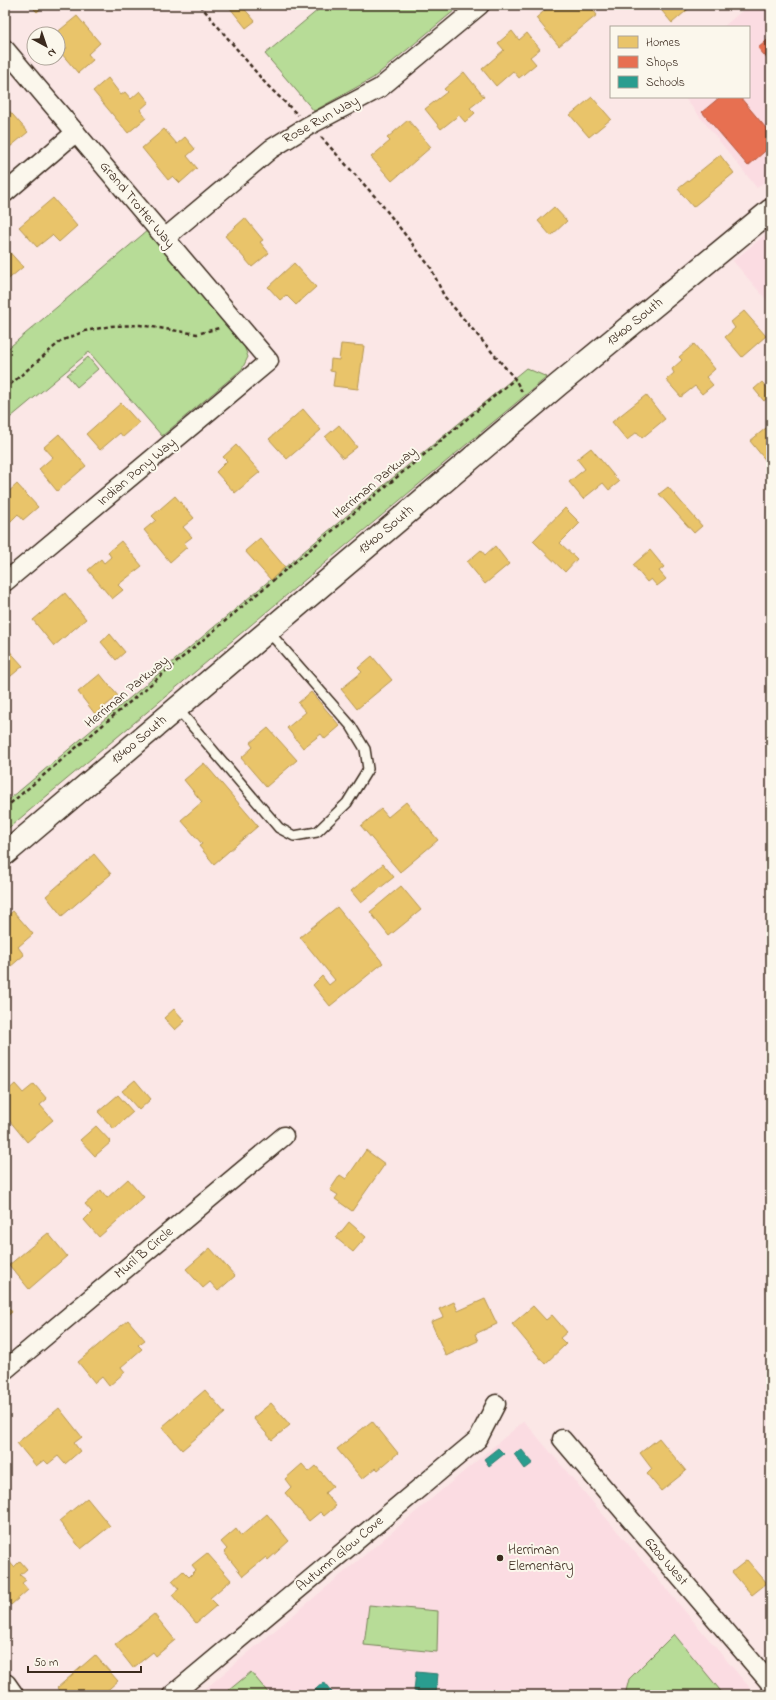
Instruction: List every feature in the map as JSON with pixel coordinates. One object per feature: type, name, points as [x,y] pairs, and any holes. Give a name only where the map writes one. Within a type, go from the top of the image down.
[{"type":"main road","name":"13400 South","points":[[5,854],[558,386],[771,210]]},
{"type":"main road","points":[[5,1685],[12,1695]]},
{"type":"street","name":"Rose Run Way","points":[[165,238],[271,149],[308,126],[380,88],[480,5]]},
{"type":"street","name":"Grand Trotter Way","points":[[5,49],[268,361]]},
{"type":"street","points":[[5,193],[76,132]]},
{"type":"street","name":"Indian Pony Way","points":[[5,582],[268,361]]},
{"type":"street","name":"Muril B Circle","points":[[5,1370],[284,1136]]},
{"type":"street","name":"Autumn Glow Cove","points":[[172,1695],[478,1439],[496,1404]]},
{"type":"street","name":"6200 West","points":[[562,1439],[771,1684]]},
{"type":"lane","points":[[177,708],[279,828],[294,836],[317,832],[347,803],[368,769],[365,749],[351,726],[268,631]]},
{"type":"path","points":[[200,5],[266,84],[298,113],[299,118]]},
{"type":"path","points":[[316,132],[379,200],[431,268],[444,296],[515,380],[522,392]]},
{"type":"path","points":[[5,389],[60,342],[85,331],[111,326],[140,325],[198,334],[221,327]]},
{"type":"path","name":"Herriman Parkway","points":[[5,808],[290,566],[515,380]]},
{"type":"shaded area","points":[[749,5],[771,5],[771,176],[757,188],[685,98],[750,98],[750,26],[724,26]]},
{"type":"shaded area","points":[[771,230],[771,305],[733,261]]},
{"type":"shaded area","name":"Herriman Elementary","points":[[524,1421],[756,1695],[198,1695]]},
{"type":"green space","points":[[324,5],[461,5],[373,78],[314,111],[265,54]]},
{"type":"green space","points":[[148,230],[243,343],[248,357],[242,369],[162,436],[89,352],[5,422],[5,351]]},
{"type":"green space","points":[[88,357],[98,369],[77,387],[67,375]]},
{"type":"green space","points":[[526,368],[547,377],[5,831],[5,803],[321,537]]},
{"type":"green space","points":[[369,1605],[438,1611],[437,1652],[364,1645]]},
{"type":"green space","points":[[674,1634],[724,1695],[625,1695],[629,1679]]},
{"type":"green space","points":[[251,1672],[270,1695],[223,1695]]},
{"type":"building: Homes","points":[[30,5],[45,5],[37,12]]},
{"type":"building: Homes","points":[[234,5],[241,5],[255,21],[246,28],[230,8]]},
{"type":"building: Homes","points":[[551,5],[589,5],[597,15],[559,46],[536,18]]},
{"type":"building: Homes","points":[[657,5],[693,5],[672,23]]},
{"type":"building: Homes","points":[[77,16],[100,43],[88,54],[93,60],[78,73],[66,59],[67,48],[66,26],[65,26]]},
{"type":"building: Homes","points":[[512,31],[519,40],[527,33],[540,49],[530,57],[536,64],[519,78],[513,71],[496,86],[482,69],[504,50],[498,43]]},
{"type":"building: Homes","points":[[464,72],[484,97],[470,108],[475,113],[465,122],[459,115],[441,129],[425,109],[447,92],[444,89]]},
{"type":"building: Homes","points":[[108,78],[121,95],[125,92],[131,99],[140,91],[149,102],[140,110],[146,118],[128,133],[93,91]]},
{"type":"building: Homes","points":[[592,97],[611,119],[589,137],[570,115]]},
{"type":"building: Homes","points":[[5,106],[28,132],[10,147],[5,141]]},
{"type":"building: Homes","points":[[408,120],[431,147],[392,181],[371,157],[390,141],[387,138]]},
{"type":"building: Homes","points":[[164,129],[177,144],[185,137],[195,149],[187,156],[197,168],[180,183],[173,176],[168,180],[142,148]]},
{"type":"building: Homes","points":[[720,155],[734,173],[693,207],[678,189]]},
{"type":"building: Homes","points":[[53,198],[77,226],[59,242],[52,235],[37,247],[19,227]]},
{"type":"building: Homes","points":[[554,207],[567,221],[551,236],[538,221]]},
{"type":"building: Homes","points":[[245,218],[263,240],[260,242],[269,253],[252,267],[225,236]]},
{"type":"building: Homes","points":[[5,247],[23,267],[5,282]]},
{"type":"building: Homes","points":[[294,263],[316,287],[296,305],[286,295],[280,300],[268,287]]},
{"type":"building: Homes","points":[[744,311],[766,336],[742,357],[725,337],[735,328],[731,322]]},
{"type":"building: Homes","points":[[341,344],[364,346],[358,389],[333,386],[335,372],[330,371],[331,359],[339,360]]},
{"type":"building: Homes","points":[[694,344],[715,369],[706,377],[713,385],[702,394],[695,386],[681,397],[666,380],[674,373],[672,369],[682,360],[679,357]]},
{"type":"building: Homes","points":[[762,382],[771,392],[771,395],[764,401],[754,389]]},
{"type":"building: Homes","points":[[646,395],[665,419],[642,438],[637,432],[627,440],[612,422]]},
{"type":"building: Homes","points":[[121,403],[139,423],[123,437],[120,433],[100,450],[86,434]]},
{"type":"building: Homes","points":[[303,409],[321,430],[287,459],[269,439]]},
{"type":"building: Homes","points":[[771,424],[771,467],[750,441]]},
{"type":"building: Homes","points":[[339,425],[357,447],[343,458],[325,437]]},
{"type":"building: Homes","points":[[59,434],[86,466],[57,491],[39,469],[53,457],[44,447]]},
{"type":"building: Homes","points":[[236,445],[260,472],[235,493],[216,472],[227,461],[223,457]]},
{"type":"building: Homes","points":[[591,448],[619,482],[609,490],[603,483],[583,499],[569,482],[585,469],[577,459]]},
{"type":"building: Homes","points":[[17,484],[38,507],[23,520],[18,514],[10,522],[5,516],[5,495]]},
{"type":"building: Homes","points":[[668,487],[702,526],[694,533],[659,494]]},
{"type":"building: Homes","points":[[175,496],[194,518],[183,527],[192,537],[184,543],[187,547],[170,562],[144,530],[156,520],[152,516]]},
{"type":"building: Homes","points":[[565,508],[580,523],[560,543],[577,559],[565,572],[533,541]]},
{"type":"building: Homes","points":[[260,538],[285,567],[271,580],[245,551]]},
{"type":"building: Homes","points":[[121,541],[142,566],[118,585],[123,590],[112,599],[88,570],[101,559],[104,563],[111,557],[108,552]]},
{"type":"building: Homes","points":[[495,546],[509,564],[485,584],[467,562],[481,550],[485,555]]},
{"type":"building: Homes","points":[[650,550],[664,567],[659,571],[666,579],[657,586],[651,579],[647,582],[633,565]]},
{"type":"building: Homes","points":[[65,593],[86,619],[54,646],[33,620]]},
{"type":"building: Homes","points":[[110,634],[125,652],[116,660],[101,642]]},
{"type":"building: Homes","points":[[5,646],[23,666],[5,681]]},
{"type":"building: Homes","points":[[372,656],[392,680],[357,709],[341,689],[362,672],[358,668]]},
{"type":"building: Homes","points":[[100,674],[118,696],[95,714],[78,692]]},
{"type":"building: Homes","points":[[311,692],[340,726],[325,739],[321,734],[303,748],[287,728],[306,712],[298,703]]},
{"type":"building: Homes","points":[[268,728],[297,760],[266,787],[241,758],[253,747],[250,743]]},
{"type":"building: Homes","points":[[204,763],[258,826],[214,864],[199,846],[202,844],[181,820],[202,802],[184,780]]},
{"type":"building: Homes","points":[[406,802],[438,840],[400,872],[361,826],[381,809],[388,817]]},
{"type":"building: Homes","points":[[94,854],[111,874],[62,916],[46,896]]},
{"type":"building: Homes","points":[[383,864],[394,877],[361,903],[351,891]]},
{"type":"building: Homes","points":[[401,886],[421,910],[389,936],[370,912]]},
{"type":"building: Homes","points":[[337,907],[383,963],[330,1006],[313,985],[322,976],[329,985],[335,980],[300,937]]},
{"type":"building: Homes","points":[[13,911],[33,934],[18,947],[24,955],[10,967],[5,962],[5,918]]},
{"type":"building: Homes","points":[[174,1009],[185,1021],[175,1030],[164,1018]]},
{"type":"building: Homes","points":[[135,1080],[151,1099],[139,1110],[122,1091]]},
{"type":"building: Homes","points":[[15,1084],[23,1093],[34,1084],[47,1099],[40,1105],[53,1120],[27,1142],[9,1120],[5,1124],[5,1093]]},
{"type":"building: Homes","points":[[118,1095],[133,1112],[114,1129],[98,1112]]},
{"type":"building: Homes","points":[[96,1126],[111,1142],[95,1156],[80,1140]]},
{"type":"building: Homes","points":[[366,1150],[385,1164],[352,1211],[335,1199],[338,1195],[330,1190],[340,1175],[346,1179]]},
{"type":"building: Homes","points":[[128,1179],[144,1197],[99,1237],[84,1220],[92,1212],[85,1204],[101,1190],[107,1198]]},
{"type":"building: Homes","points":[[349,1222],[366,1237],[353,1252],[336,1238]]},
{"type":"building: Homes","points":[[48,1233],[67,1256],[29,1289],[9,1265]]},
{"type":"building: Homes","points":[[210,1248],[235,1276],[218,1291],[210,1282],[203,1288],[186,1269]]},
{"type":"building: Homes","points":[[485,1299],[497,1324],[475,1334],[478,1341],[446,1356],[431,1322],[443,1317],[439,1309],[454,1302],[458,1311]]},
{"type":"building: Homes","points":[[5,1303],[12,1312],[5,1318]]},
{"type":"building: Homes","points":[[533,1306],[546,1320],[552,1315],[567,1332],[560,1338],[566,1344],[545,1364],[512,1324]]},
{"type":"building: Homes","points":[[128,1320],[145,1340],[138,1345],[142,1349],[121,1367],[125,1372],[109,1386],[102,1377],[95,1383],[78,1362]]},
{"type":"building: Homes","points":[[205,1390],[225,1413],[182,1450],[162,1427]]},
{"type":"building: Homes","points":[[271,1403],[290,1425],[272,1440],[253,1418]]},
{"type":"building: Homes","points":[[59,1408],[82,1437],[74,1443],[80,1451],[65,1464],[58,1456],[48,1464],[44,1460],[36,1466],[17,1443]]},
{"type":"building: Homes","points":[[372,1421],[398,1453],[378,1470],[376,1468],[362,1479],[337,1449]]},
{"type":"building: Homes","points":[[659,1438],[686,1471],[661,1491],[647,1474],[652,1469],[640,1453]]},
{"type":"building: Homes","points":[[302,1464],[309,1472],[316,1466],[333,1486],[325,1493],[336,1506],[324,1516],[320,1512],[309,1521],[285,1493],[291,1487],[285,1479]]},
{"type":"building: Homes","points":[[87,1498],[110,1526],[81,1549],[59,1521]]},
{"type":"building: Homes","points":[[267,1514],[289,1541],[268,1560],[266,1557],[243,1576],[224,1552],[227,1549],[221,1542],[236,1529],[241,1536]]},
{"type":"building: Homes","points":[[207,1553],[231,1580],[210,1598],[217,1605],[196,1623],[172,1595],[179,1589],[172,1581],[183,1571],[189,1577],[196,1570],[192,1565]]},
{"type":"building: Homes","points":[[6,1558],[14,1567],[20,1561],[27,1569],[20,1575],[26,1580],[22,1583],[28,1590],[11,1605],[5,1599]]},
{"type":"building: Homes","points":[[747,1560],[767,1583],[752,1595],[732,1572]]},
{"type":"building: Homes","points":[[154,1614],[175,1640],[156,1656],[153,1652],[133,1668],[115,1645]]},
{"type":"building: Homes","points":[[95,1655],[118,1681],[102,1695],[63,1695],[57,1688]]},
{"type":"building: Shops","points":[[771,37],[771,63],[758,48]]},
{"type":"building: Shops","points":[[719,98],[741,98],[771,134],[771,146],[748,166],[702,112]]},
{"type":"building: Schools","points":[[498,1448],[504,1454],[489,1466],[484,1459]]},
{"type":"building: Schools","points":[[521,1449],[533,1463],[525,1469],[514,1454]]},
{"type":"building: Schools","points":[[416,1672],[438,1674],[436,1694],[414,1691]]},
{"type":"building: Schools","points":[[324,1682],[334,1695],[309,1695]]},
{"type":"place","name":"Herriman Elementary","points":[[500,1558]]}]
